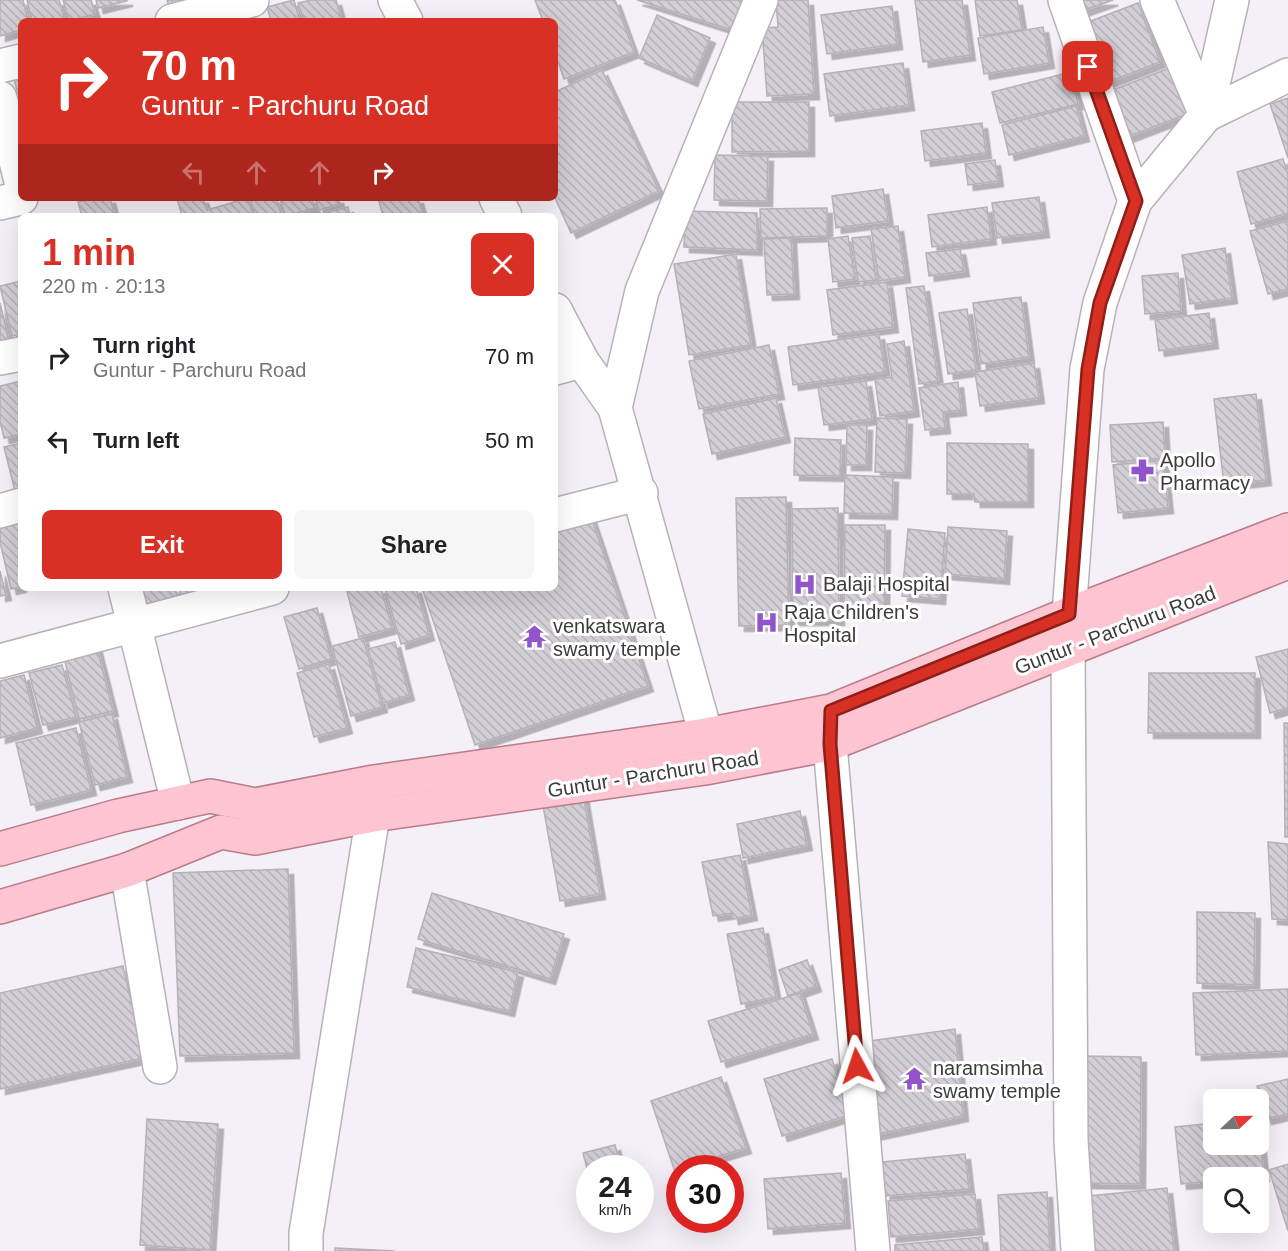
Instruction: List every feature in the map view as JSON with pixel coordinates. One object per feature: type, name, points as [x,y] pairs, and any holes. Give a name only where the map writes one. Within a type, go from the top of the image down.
[{"type":"main road","name":"Guntur - Parchuru Road","points":[[0,849],[118,816],[210,796],[255,805],[374,782],[706,735],[831,711],[1069,614],[1288,530]]},
{"type":"main road","name":"Guntur - Parchuru Road","points":[[0,907],[127,870],[221,832],[255,838],[373,815],[705,768],[830,744],[1288,562]]},
{"type":"main road","points":[[1068,648],[1069,614]]},
{"type":"street","points":[[183,18],[252,0]]},
{"type":"street","points":[[395,0],[404,18]]},
{"type":"street","points":[[706,735],[615,408],[642,291],[760,0]]},
{"type":"street","points":[[1065,0],[1136,201]]},
{"type":"street","points":[[1157,0],[1206,115]]},
{"type":"street","points":[[1206,115],[1232,0]]},
{"type":"street","points":[[0,66],[18,62]]},
{"type":"street","points":[[1069,614],[1088,369],[1100,303],[1136,201],[1206,115],[1288,75]]},
{"type":"street","points":[[0,98],[18,169]]},
{"type":"street","points":[[0,203],[18,199]]},
{"type":"street","points":[[558,322],[569,365],[615,408]]},
{"type":"street","points":[[0,358],[18,355]]},
{"type":"street","points":[[558,514],[640,493]]},
{"type":"street","points":[[0,511],[18,506]]},
{"type":"street","points":[[126,591],[178,803]]},
{"type":"street","points":[[0,661],[260,591]]},
{"type":"street","points":[[1068,648],[1071,1140],[1078,1251]]},
{"type":"street","points":[[831,711],[830,744],[873,1251]]},
{"type":"street","points":[[306,1251],[306,1233],[373,815],[374,782]]},
{"type":"street","points":[[127,870],[160,1067]]},
{"type":"building","points":[[0,0],[23,0],[27,18],[18,18],[18,31],[0,36]]},
{"type":"building","points":[[27,0],[59,0],[64,18],[31,18]]},
{"type":"building","points":[[63,0],[91,0],[95,14],[68,18]]},
{"type":"building","points":[[96,0],[127,0],[127,1],[98,8]]},
{"type":"building","points":[[167,0],[191,0],[169,6]]},
{"type":"building","points":[[294,0],[299,18],[270,18],[267,7]]},
{"type":"building","points":[[311,0],[336,0],[341,18],[303,18],[298,3]]},
{"type":"building","points":[[535,0],[615,0],[634,52],[564,79],[558,62],[558,18],[542,18]]},
{"type":"building","points":[[637,0],[745,0],[735,31]]},
{"type":"building","points":[[776,0],[808,0],[814,94],[767,96],[762,28],[778,27]]},
{"type":"building","points":[[915,0],[962,0],[970,55],[923,62]]},
{"type":"building","points":[[975,0],[1017,0],[1022,30],[980,36]]},
{"type":"building","points":[[1078,0],[1113,0],[1082,11]]},
{"type":"building","points":[[1138,3],[1160,62],[1106,83],[1083,24]]},
{"type":"building","points":[[892,6],[897,44],[827,54],[821,15]]},
{"type":"building","points":[[657,15],[710,38],[692,81],[639,58]]},
{"type":"building","points":[[1043,27],[1049,63],[984,74],[978,38]]},
{"type":"building","points":[[903,63],[909,105],[830,116],[824,74]]},
{"type":"building","points":[[1172,67],[1190,113],[1122,139],[1105,93]]},
{"type":"building","points":[[602,70],[659,191],[571,233],[556,201],[558,91]]},
{"type":"building","points":[[1071,72],[1078,104],[1000,123],[992,92]]},
{"type":"building","points":[[18,78],[18,94],[14,79]]},
{"type":"building","points":[[1288,98],[1288,158],[1270,104]]},
{"type":"building","points":[[732,102],[809,102],[809,151],[732,152]]},
{"type":"building","points":[[1076,106],[1084,136],[1009,155],[1002,125]]},
{"type":"building","points":[[982,123],[986,153],[925,161],[921,131]]},
{"type":"building","points":[[715,155],[768,156],[767,201],[714,200]]},
{"type":"building","points":[[1283,159],[1288,175],[1288,213],[1251,224],[1237,172]]},
{"type":"building","points":[[995,160],[998,181],[968,185],[965,164]]},
{"type":"building","points":[[883,189],[888,221],[836,228],[832,196]]},
{"type":"building","points":[[1039,197],[1044,232],[997,238],[992,203]]},
{"type":"building","points":[[111,201],[114,213],[81,213],[78,202]]},
{"type":"building","points":[[178,201],[204,201],[207,210],[238,201],[249,201],[252,213],[181,213]]},
{"type":"building","points":[[251,201],[277,201],[281,213],[254,213]]},
{"type":"building","points":[[281,201],[313,201],[315,208],[296,213],[284,213]]},
{"type":"building","points":[[316,201],[339,201],[340,204],[319,210]]},
{"type":"building","points":[[379,201],[419,201],[422,213],[382,213]]},
{"type":"building","points":[[348,207],[349,213],[328,213]]},
{"type":"building","points":[[987,207],[991,239],[932,247],[928,215]]},
{"type":"building","points":[[827,208],[827,236],[761,238],[760,209]]},
{"type":"building","points":[[685,211],[757,213],[757,250],[684,247]]},
{"type":"building","points":[[1288,221],[1288,289],[1268,294],[1250,231]]},
{"type":"building","points":[[898,226],[905,277],[879,281],[871,229]]},
{"type":"building","points":[[848,236],[855,279],[833,282],[828,239]]},
{"type":"building","points":[[870,236],[876,280],[858,282],[852,238]]},
{"type":"building","points":[[791,238],[794,294],[767,295],[764,239]]},
{"type":"building","points":[[1225,248],[1232,298],[1190,304],[1182,255]]},
{"type":"building","points":[[960,249],[964,271],[929,276],[926,253]]},
{"type":"building","points":[[736,254],[751,345],[689,355],[674,264]]},
{"type":"building","points":[[1178,273],[1181,311],[1145,314],[1142,276]]},
{"type":"building","points":[[18,282],[18,335],[12,336],[0,286]]},
{"type":"building","points":[[887,282],[893,327],[833,335],[827,290]]},
{"type":"building","points":[[924,286],[938,381],[919,384],[906,288]]},
{"type":"building","points":[[1021,297],[1029,357],[981,364],[973,303]]},
{"type":"building","points":[[0,303],[9,341],[0,343]]},
{"type":"building","points":[[967,309],[976,370],[948,374],[939,313]]},
{"type":"building","points":[[1209,313],[1213,343],[1159,351],[1155,320]]},
{"type":"building","points":[[879,334],[885,372],[793,385],[788,347]]},
{"type":"building","points":[[904,341],[914,411],[880,416],[875,379],[892,377],[887,344]]},
{"type":"building","points":[[769,345],[779,394],[699,409],[689,361]]},
{"type":"building","points":[[1034,363],[1039,398],[980,406],[975,372]]},
{"type":"building","points":[[866,381],[872,419],[824,425],[818,387]]},
{"type":"building","points":[[18,382],[18,435],[4,438],[0,421],[0,386]]},
{"type":"building","points":[[958,382],[961,410],[943,412],[945,428],[925,430],[919,388]]},
{"type":"building","points":[[1256,394],[1266,480],[1224,485],[1214,399]]},
{"type":"building","points":[[776,398],[785,437],[712,454],[703,414]]},
{"type":"building","points":[[877,418],[907,419],[905,473],[875,472]]},
{"type":"building","points":[[1163,422],[1165,458],[1112,462],[1110,425]]},
{"type":"building","points":[[847,425],[867,425],[866,465],[846,465]]},
{"type":"building","points":[[795,438],[841,440],[840,476],[794,475]]},
{"type":"building","points":[[947,443],[1028,444],[1028,502],[975,502],[974,494],[947,494]]},
{"type":"building","points":[[18,444],[18,495],[16,495],[4,447]]},
{"type":"building","points":[[1163,460],[1168,508],[1118,513],[1113,465]]},
{"type":"building","points":[[845,475],[893,477],[892,514],[844,513]]},
{"type":"building","points":[[786,497],[789,625],[739,626],[736,498]]},
{"type":"building","points":[[838,508],[839,620],[793,620],[792,509]]},
{"type":"building","name":"venkatswara swamy temple","points":[[590,514],[648,686],[475,745],[423,591],[558,591],[558,525]]},
{"type":"building","points":[[18,518],[18,588],[11,589],[0,542],[0,523]]},
{"type":"building","points":[[845,525],[885,525],[884,614],[844,614]]},
{"type":"building","points":[[948,527],[1007,531],[1004,579],[945,574]]},
{"type":"building","points":[[908,529],[945,533],[940,599],[902,596]]},
{"type":"building","points":[[0,571],[6,595],[0,596]]},
{"type":"building","points":[[140,591],[176,591],[178,600],[145,609]]},
{"type":"building","points":[[180,591],[208,591],[208,593],[182,599]]},
{"type":"building","points":[[347,591],[382,591],[392,628],[359,637]]},
{"type":"building","points":[[386,591],[417,591],[429,635],[401,644]]},
{"type":"building","points":[[317,608],[331,659],[299,669],[284,617]]},
{"type":"building","points":[[363,638],[382,707],[351,716],[332,646]]},
{"type":"building","points":[[95,640],[113,711],[79,719],[62,649]]},
{"type":"building","points":[[395,642],[409,695],[383,703],[368,649]]},
{"type":"building","points":[[1288,649],[1288,708],[1270,713],[1256,657]]},
{"type":"building","points":[[329,664],[347,728],[314,737],[297,673]]},
{"type":"building","points":[[62,665],[76,717],[43,725],[29,673]]},
{"type":"building","points":[[1149,673],[1255,673],[1255,733],[1148,733]]},
{"type":"building","points":[[24,675],[37,728],[0,738],[0,681]]},
{"type":"building","points":[[112,714],[127,777],[95,785],[79,722]]},
{"type":"building","points":[[1284,723],[1288,723],[1288,837],[1285,837]]},
{"type":"building","points":[[76,728],[91,790],[31,805],[16,743]]},
{"type":"building","points":[[583,793],[600,894],[560,901],[542,800]]},
{"type":"building","points":[[800,811],[807,845],[743,858],[737,824]]},
{"type":"building","points":[[1268,842],[1288,844],[1288,920],[1272,919]]},
{"type":"building","points":[[740,855],[752,915],[733,919],[732,913],[713,916],[702,862]]},
{"type":"building","points":[[288,869],[294,1053],[180,1056],[173,873]]},
{"type":"building","points":[[432,893],[564,934],[550,979],[418,939]]},
{"type":"building","points":[[1197,912],[1255,913],[1254,985],[1197,983]]},
{"type":"building","points":[[763,928],[776,997],[741,1004],[727,934]]},
{"type":"building","points":[[416,948],[518,972],[509,1011],[407,987]]},
{"type":"building","points":[[807,960],[816,986],[788,996],[779,970]]},
{"type":"building","points":[[123,966],[144,1058],[0,1089],[0,993]]},
{"type":"building","points":[[1288,989],[1288,1051],[1196,1055],[1193,993]]},
{"type":"building","points":[[800,993],[813,1034],[721,1062],[708,1021]]},
{"type":"building","name":"naramsimha swamy temple","points":[[955,1029],[963,1116],[873,1135],[870,1041]]},
{"type":"building","points":[[1085,1056],[1141,1057],[1140,1184],[1084,1183]]},
{"type":"building","points":[[832,1059],[849,1115],[782,1136],[764,1079]]},
{"type":"building","points":[[721,1077],[746,1148],[723,1155],[669,1155],[651,1101]]},
{"type":"building","points":[[1288,1079],[1288,1114],[1269,1118],[1269,1089],[1258,1089],[1257,1086]]},
{"type":"building","points":[[147,1119],[218,1124],[210,1250],[140,1245]]},
{"type":"building","points":[[1203,1124],[1203,1155],[1262,1155],[1263,1167],[1203,1167],[1203,1182],[1181,1184],[1175,1127]]},
{"type":"building","points":[[615,1145],[618,1155],[584,1155],[583,1153]]},
{"type":"building","points":[[965,1154],[969,1189],[885,1196],[882,1162]]},
{"type":"building","points":[[1288,1164],[1288,1231],[1269,1170]]},
{"type":"building","points":[[841,1173],[845,1223],[768,1229],[764,1179]]},
{"type":"building","points":[[1167,1188],[1174,1251],[1084,1251],[1079,1197]]},
{"type":"building","points":[[1047,1192],[1050,1251],[1001,1251],[998,1195]]},
{"type":"building","points":[[975,1194],[979,1229],[891,1237],[888,1201]]},
{"type":"building","points":[[982,1237],[984,1251],[895,1251],[895,1245]]},
{"type":"building","points":[[335,1248],[395,1251],[335,1251]]},
{"type":"place","name":"Apollo Pharmacy","points":[[1142,471]]},
{"type":"place","name":"Balaji Hospital","points":[[805,584]]},
{"type":"place","name":"Raja Children's Hospital","points":[[766,623]]},
{"type":"place","name":"venkatswara swamy temple","points":[[535,637]]},
{"type":"place","name":"naramsimha swamy temple","points":[[915,1079]]},
{"type":"route","points":[[857,1066],[830,744],[831,711],[1069,614],[1088,369],[1100,303],[1136,201],[1088,67]]}]
